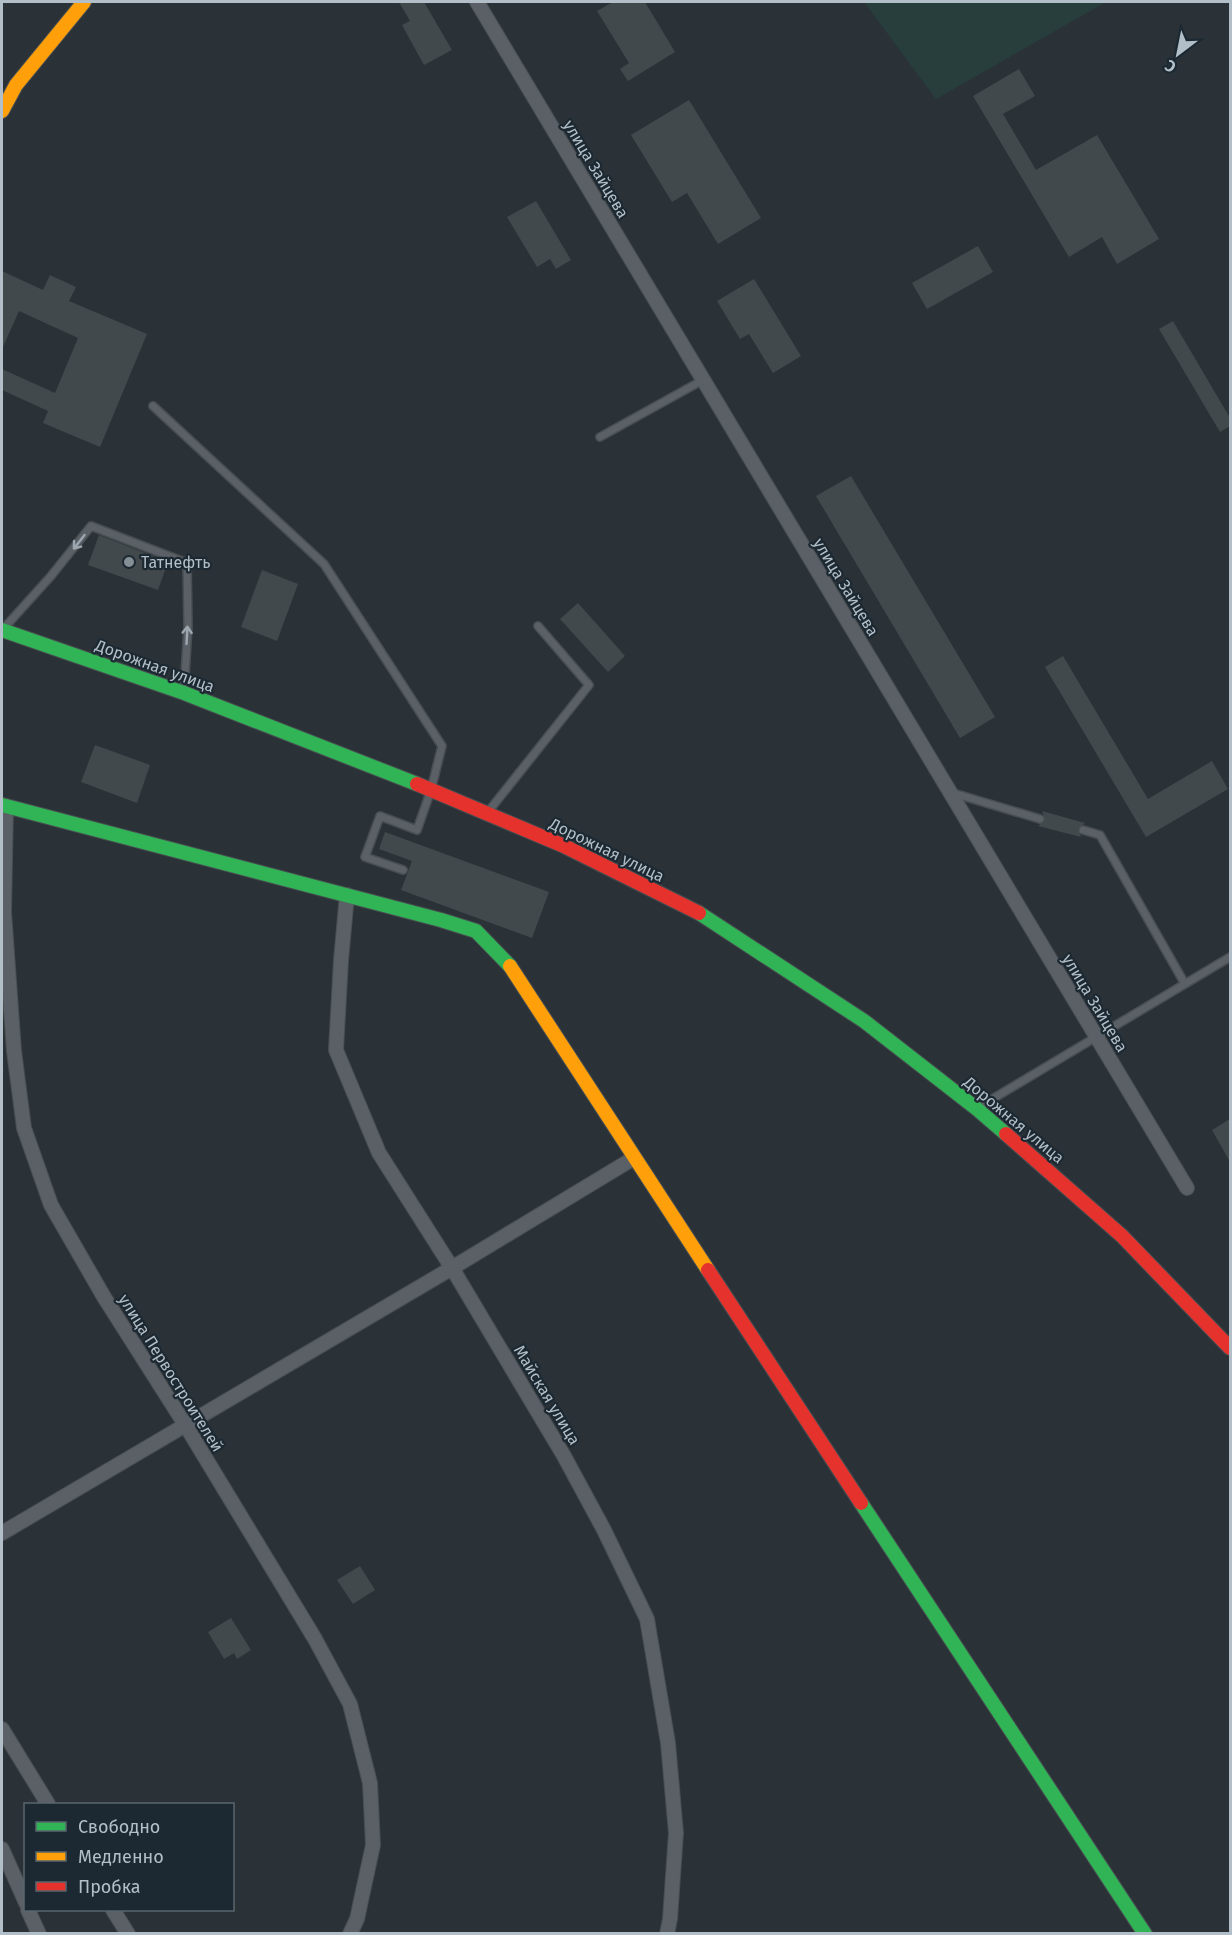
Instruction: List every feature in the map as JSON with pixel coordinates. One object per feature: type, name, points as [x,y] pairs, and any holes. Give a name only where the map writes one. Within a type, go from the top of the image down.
[{"type":"street","points":[[2,111],[16,85],[84,2]]},
{"type":"street","name":"улица Зайцева","points":[[477,2],[1187,1188]]},
{"type":"street","name":"Дорожная улица","points":[[2,630],[184,693],[488,813],[564,846],[704,915],[864,1021],[977,1109],[1122,1236],[1230,1348]]},
{"type":"street","points":[[4,805],[476,931],[513,969],[634,1158],[1145,1934]]},
{"type":"street","name":"улица Первостроителей","points":[[4,805],[4,912],[14,1051],[24,1128],[51,1205],[104,1297],[186,1426],[315,1639],[350,1704],[370,1783],[373,1845],[357,1919],[350,1934]]},
{"type":"street","name":"Майская улица","points":[[347,895],[340,960],[336,1050],[379,1153],[452,1268],[564,1456],[604,1530],[647,1619],[668,1743],[676,1833],[667,1934]]},
{"type":"street","points":[[2,1533],[186,1426],[634,1158]]},
{"type":"street","points":[[2,1729],[47,1803]]},
{"type":"street","points":[[2,1848],[24,1898]]},
{"type":"street","points":[[28,1911],[39,1934]]},
{"type":"street","points":[[114,1911],[128,1934]]},
{"type":"lane","points":[[600,437],[703,380]]},
{"type":"lane","points":[[153,406],[324,564],[442,746],[431,790],[417,830],[380,816],[365,856],[403,870]]},
{"type":"lane","points":[[2,630],[51,576],[91,526],[187,563],[188,626],[184,693]]},
{"type":"lane","points":[[488,813],[589,685],[538,626]]},
{"type":"lane","points":[[950,792],[1040,819]]},
{"type":"lane","points":[[1083,830],[1100,836],[1185,984]]},
{"type":"lane","points":[[977,1109],[1230,957]]},
{"type":"green space","points":[[864,2],[1106,2],[936,99]]},
{"type":"building","points":[[399,2],[424,2],[452,50],[424,65],[402,25],[410,21]]},
{"type":"building","points":[[613,2],[645,2],[675,52],[628,81],[620,69],[629,63],[597,11]]},
{"type":"building","points":[[1019,69],[1035,96],[1003,114],[1036,170],[1097,135],[1159,239],[1117,264],[1102,237],[1069,257],[973,96]]},
{"type":"building","points":[[689,100],[761,218],[718,244],[687,193],[672,202],[631,135]]},
{"type":"building","points":[[536,201],[571,260],[556,269],[550,259],[537,267],[507,217]]},
{"type":"building","points":[[978,246],[993,272],[927,309],[912,283]]},
{"type":"building","points":[[2,271],[43,290],[50,275],[76,287],[69,301],[147,334],[100,447],[43,423],[48,411],[2,390],[2,369],[55,393],[78,338],[19,311],[2,349]]},
{"type":"building","points":[[754,279],[801,356],[773,373],[749,334],[740,339],[717,301]]},
{"type":"building","points":[[1173,321],[1230,418],[1230,426],[1220,432],[1159,329]]},
{"type":"building","points":[[851,476],[995,717],[960,738],[816,496]]},
{"type":"building","name":"Татнефть","points":[[99,535],[168,562],[158,590],[88,565]]},
{"type":"building","points":[[262,570],[298,584],[277,641],[241,627]]},
{"type":"building","points":[[578,603],[625,656],[608,672],[560,619]]},
{"type":"building","points":[[1063,656],[1148,799],[1212,761],[1228,789],[1146,837],[1045,667]]},
{"type":"building","points":[[95,745],[150,765],[137,803],[81,782]]},
{"type":"building","points":[[1042,811],[1085,823],[1078,829],[1081,837],[1038,826],[1045,820]]},
{"type":"building","points":[[385,832],[549,892],[532,938],[401,890],[412,861],[379,849]]},
{"type":"building","points":[[1230,1119],[1230,1162],[1212,1130]]},
{"type":"building","points":[[360,1566],[375,1590],[353,1604],[337,1580]]},
{"type":"building","points":[[231,1618],[251,1650],[237,1659],[234,1653],[224,1659],[208,1632]]},
{"type":"traffic: fast","points":[[2,630],[184,693],[417,784]]},
{"type":"traffic: fast","points":[[2,805],[476,931],[510,966]]},
{"type":"traffic: fast","points":[[699,913],[864,1021],[1006,1134]]},
{"type":"traffic: fast","points":[[861,1503],[1145,1934]]},
{"type":"traffic: slow","points":[[2,111],[16,85],[84,2]]},
{"type":"traffic: slow","points":[[510,966],[708,1270]]},
{"type":"traffic: jam","points":[[417,784],[564,846],[699,913]]},
{"type":"traffic: jam","points":[[1006,1134],[1122,1236],[1230,1348]]},
{"type":"traffic: jam","points":[[708,1270],[861,1503]]},
{"type":"place","name":"Татнефть","points":[[129,562]]}]
